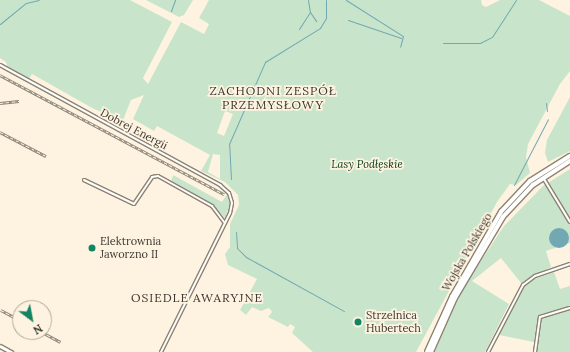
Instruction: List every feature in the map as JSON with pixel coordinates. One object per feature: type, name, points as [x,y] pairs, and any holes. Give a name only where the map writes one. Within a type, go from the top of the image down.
[{"type":"main road","name":"Wojska Polskiego","points":[[427,352],[452,296],[496,219],[516,194],[540,173],[570,156]]},
{"type":"main road","name":"Wojska Polskiego","points":[[431,352],[451,305],[490,235],[518,199],[543,177],[570,161]]},
{"type":"main road","points":[[540,173],[543,177]]},
{"type":"main road","points":[[0,346],[4,350],[11,352]]},
{"type":"street","name":"Dobrej Energii","points":[[0,65],[224,187],[232,203],[225,224],[160,352]]},
{"type":"street","points":[[84,180],[134,204],[152,176],[158,176],[212,206],[225,224]]},
{"type":"street","points":[[543,177],[570,222]]},
{"type":"street","points":[[488,352],[523,285],[535,276],[570,264]]},
{"type":"street","points":[[535,352],[540,317],[570,308]]},
{"type":"green space","name":"Lasy Podłęskie","points":[[0,0],[130,0],[172,22],[143,78],[148,84],[181,22],[204,34],[209,24],[199,18],[209,0],[481,0],[482,5],[486,7],[500,0],[539,0],[570,16],[570,71],[560,84],[528,144],[526,157],[530,173],[516,185],[510,184],[497,202],[416,352],[313,352],[292,333],[295,327],[290,324],[288,327],[268,317],[272,312],[269,308],[261,311],[252,307],[246,315],[240,310],[257,279],[228,265],[225,254],[230,247],[230,224],[239,205],[238,195],[225,182],[201,171],[210,155],[157,126],[154,131],[133,119],[144,95],[131,100],[123,120],[94,109],[32,74],[29,79],[8,68],[6,62],[0,58]],"holes":[[[225,111],[233,114],[224,136],[217,133]],[[213,154],[220,155],[220,179],[208,172]]]},
{"type":"green space","points":[[146,0],[193,0],[184,15],[179,17]]},
{"type":"green space","points":[[570,97],[570,151],[548,162],[545,153],[547,140]]},
{"type":"green space","points":[[570,169],[570,243],[546,251],[551,267],[521,283],[501,258],[472,281],[509,304],[485,352],[433,352],[463,288],[504,226],[543,186]]},
{"type":"green space","points":[[173,175],[222,202],[227,194],[230,205],[225,218],[213,205],[171,182]]},
{"type":"green space","points":[[554,272],[560,289],[570,286],[570,306],[539,315],[534,342],[499,335],[523,288],[532,280]]},
{"type":"green space","points":[[570,309],[570,352],[537,352],[541,318]]},
{"type":"water","points":[[559,228],[566,231],[569,238],[566,245],[559,248],[552,245],[549,238],[552,231]]},
{"type":"waterway","points":[[0,24],[26,3],[39,0]]},
{"type":"waterway","points":[[171,11],[175,0]]},
{"type":"waterway","points":[[308,0],[310,12],[316,21]]},
{"type":"waterway","points":[[231,179],[229,144],[265,62],[320,28],[326,18],[326,0]]},
{"type":"waterway","points":[[346,0],[403,36],[400,47]]},
{"type":"waterway","points":[[443,43],[480,43],[492,37],[516,0]]},
{"type":"waterway","points":[[299,29],[310,12]]},
{"type":"waterway","points":[[348,20],[401,38]]},
{"type":"waterway","points":[[546,103],[547,111]]},
{"type":"waterway","points":[[514,185],[548,119]]},
{"type":"waterway","points":[[236,232],[237,248],[246,257],[344,311]]},
{"type":"railway","points":[[0,75],[224,194]]},
{"type":"railway","points":[[0,103],[19,101]]},
{"type":"railway","points":[[0,132],[46,156]]},
{"type":"railway","points":[[1,310],[12,316]]},
{"type":"railway","points":[[52,337],[61,342]]},
{"type":"place","name":"Elektrownia Jaworzno II","points":[[92,248]]},
{"type":"place","name":"Strzelnica Hubertech","points":[[358,322]]},
{"type":"district","name":"ZACHODNI ZESPÓŁ PRZEMYSŁOWY","points":[[273,98]]},
{"type":"district","name":"OSIEDLE AWARYJNE","points":[[197,298]]}]
